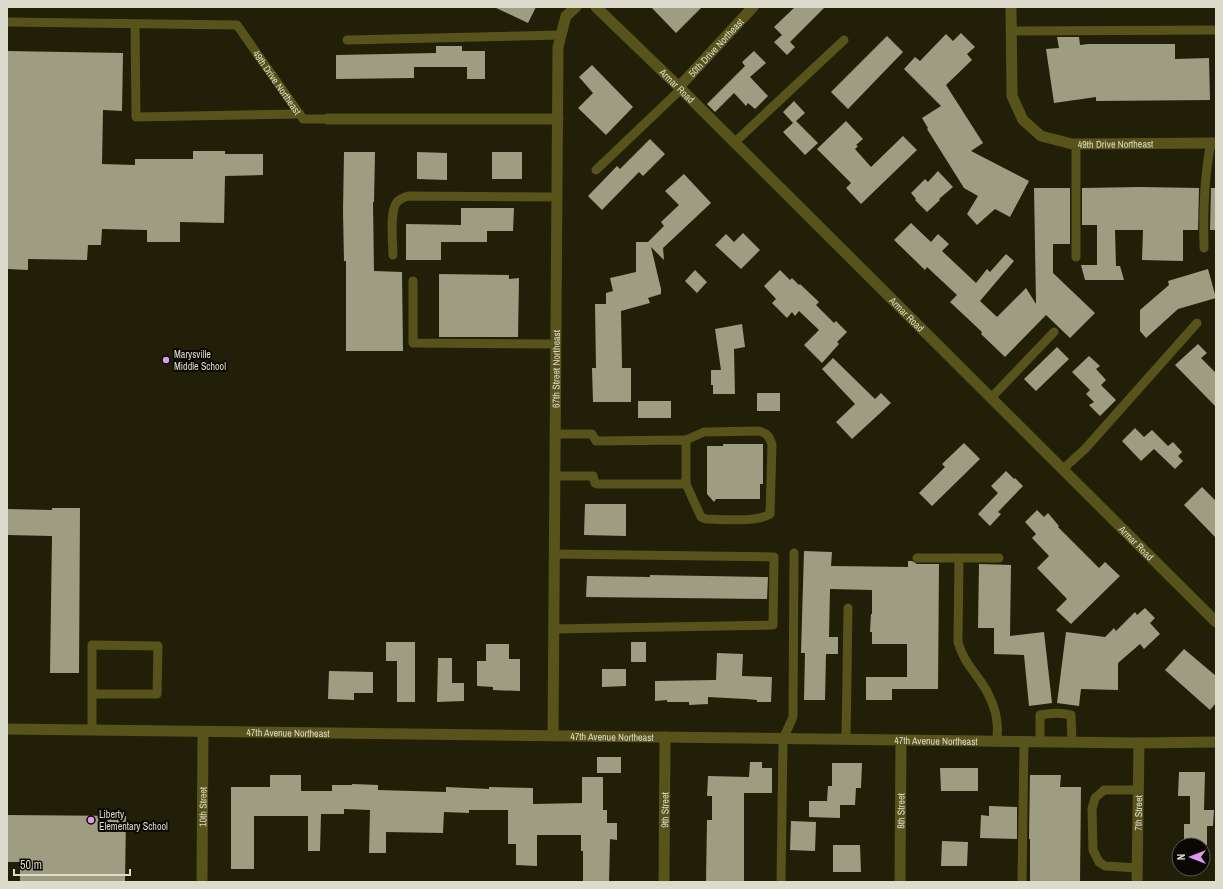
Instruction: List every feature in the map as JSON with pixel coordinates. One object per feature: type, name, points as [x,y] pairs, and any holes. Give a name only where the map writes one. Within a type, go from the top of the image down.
[{"type":"street","name":"67th Street Northeast","points":[[553,736],[558,47],[566,16],[576,7]]},
{"type":"street","name":"50th Drive Northeast","points":[[680,88],[752,7]]},
{"type":"street","points":[[1011,7],[1011,31]]},
{"type":"street","name":"Armar Road","points":[[601,9],[1216,622]]},
{"type":"street","name":"49th Drive Northeast","points":[[1011,31],[1012,96],[1023,120],[1041,136],[1072,144],[1213,142]]},
{"type":"street","name":"49th Drive Northeast","points":[[328,119],[558,118]]},
{"type":"street","name":"47th Avenue Northeast","points":[[7,729],[997,742],[1216,742]]},
{"type":"street","name":"10th Street","points":[[202,882],[203,732]]},
{"type":"street","name":"9th Street","points":[[664,882],[665,737]]},
{"type":"street","name":"8th Street","points":[[900,882],[901,740]]},
{"type":"street","name":"7th Street","points":[[1138,882],[1139,743]]},
{"type":"lane","name":"49th Drive Northeast","points":[[7,22],[237,25],[303,119],[328,119]]},
{"type":"lane","points":[[135,24],[136,117],[300,114]]},
{"type":"lane","points":[[1011,31],[1216,30]]},
{"type":"lane","points":[[347,40],[561,35]]},
{"type":"lane","points":[[734,142],[844,40]]},
{"type":"lane","points":[[596,170],[680,88]]},
{"type":"lane","points":[[1204,248],[1204,187],[1206,164],[1213,142]]},
{"type":"lane","points":[[1076,144],[1076,257]]},
{"type":"lane","points":[[393,255],[394,208],[397,202],[408,196],[557,197]]},
{"type":"lane","points":[[413,281],[413,343],[556,344]]},
{"type":"lane","points":[[1063,469],[1085,449],[1197,323]]},
{"type":"lane","points":[[991,398],[1054,332]]},
{"type":"lane","points":[[556,434],[592,434],[596,441],[686,440],[709,432],[764,432],[768,435],[772,445],[770,514],[765,517],[755,519],[706,519],[701,517],[686,484],[686,440]]},
{"type":"lane","points":[[555,476],[593,476],[595,483],[597,484],[686,484]]},
{"type":"lane","points":[[781,882],[783,739],[793,717],[794,553]]},
{"type":"lane","points":[[554,629],[773,625],[774,572],[774,557],[555,554]]},
{"type":"lane","points":[[917,558],[999,558]]},
{"type":"lane","points":[[959,558],[958,642],[960,650],[966,661],[986,691],[992,704],[997,722],[997,742]]},
{"type":"lane","points":[[846,740],[848,608]]},
{"type":"lane","points":[[92,694],[157,694],[158,646],[92,645],[92,694],[92,730]]},
{"type":"lane","points":[[1040,742],[1040,715],[1065,713],[1071,715],[1072,742]]},
{"type":"lane","points":[[1022,882],[1024,742]]},
{"type":"lane","points":[[1138,790],[1104,790],[1095,798],[1092,809],[1093,850],[1099,862],[1105,866],[1114,868],[1138,868]]},
{"type":"building","points":[[494,7],[536,7],[528,23]]},
{"type":"building","points":[[651,7],[702,7],[676,33]]},
{"type":"building","points":[[795,7],[825,7],[790,42],[795,47],[787,55],[774,42],[782,35],[774,27]]},
{"type":"building","points":[[961,33],[975,47],[967,54],[972,60],[946,85],[983,143],[971,151],[1029,181],[1010,217],[995,209],[977,225],[967,214],[978,196],[964,188],[927,129],[928,128],[922,118],[941,106],[904,69],[915,57],[920,61],[946,34],[953,41]]},
{"type":"building","points":[[887,36],[903,52],[848,109],[831,92]]},
{"type":"building","points":[[1057,37],[1079,37],[1080,45],[1175,44],[1175,59],[1209,58],[1210,100],[1096,101],[1096,97],[1054,103],[1046,49],[1059,48]]},
{"type":"building","points":[[436,46],[462,46],[462,51],[485,51],[485,79],[467,79],[467,67],[414,67],[414,78],[336,79],[336,55],[436,53]]},
{"type":"building","points":[[7,51],[123,53],[122,111],[103,110],[102,164],[135,165],[135,159],[193,159],[193,151],[225,151],[225,154],[263,154],[263,175],[225,176],[224,223],[180,222],[180,242],[147,242],[147,230],[102,229],[101,245],[88,245],[87,260],[28,259],[28,270],[7,269]]},
{"type":"building","points":[[754,51],[766,63],[750,77],[768,96],[755,109],[748,103],[746,106],[734,93],[715,112],[707,104],[745,66],[742,62]]},
{"type":"building","points":[[592,65],[633,107],[606,135],[578,108],[593,93],[579,77]]},
{"type":"building","points":[[794,101],[805,113],[796,121],[818,143],[805,155],[783,132],[793,123],[783,112]]},
{"type":"building","points":[[846,121],[863,139],[856,145],[858,146],[855,149],[871,167],[903,136],[917,150],[861,204],[846,188],[851,183],[817,149]]},
{"type":"building","points":[[650,139],[665,154],[643,176],[639,172],[602,210],[588,196],[617,166],[620,169]]},
{"type":"building","points":[[344,152],[375,152],[373,202],[374,271],[402,272],[403,351],[346,351],[346,261],[344,261],[343,211]]},
{"type":"building","points":[[417,152],[447,153],[447,180],[417,179]]},
{"type":"building","points":[[492,152],[522,152],[522,179],[492,179]]},
{"type":"building","points":[[938,171],[953,187],[927,212],[915,200],[916,199],[911,193],[925,179],[928,182]]},
{"type":"building","points":[[684,174],[711,203],[663,248],[664,260],[651,247],[661,294],[648,298],[650,303],[621,311],[622,368],[631,368],[631,402],[593,402],[592,368],[596,368],[595,304],[606,304],[606,293],[613,291],[610,278],[636,272],[636,242],[648,242],[664,226],[661,222],[679,205],[665,191]]},
{"type":"building","points":[[1034,188],[1070,188],[1070,244],[1053,244],[1053,273],[1095,313],[1070,338],[1046,315],[1005,357],[981,334],[982,332],[950,302],[957,295],[927,267],[925,270],[894,240],[911,223],[931,242],[938,234],[949,244],[942,251],[976,283],[987,269],[990,272],[1006,254],[1014,261],[980,301],[997,317],[1026,288],[1036,304]]},
{"type":"building","points":[[1082,188],[1199,188],[1198,230],[1183,230],[1183,261],[1142,260],[1143,230],[1115,230],[1116,266],[1120,266],[1124,280],[1085,280],[1081,265],[1097,265],[1097,225],[1082,225]]},
{"type":"building","points":[[1211,188],[1216,188],[1216,230],[1210,230]]},
{"type":"building","points":[[461,208],[514,208],[513,231],[487,231],[487,242],[441,242],[441,260],[406,260],[406,224],[461,225]]},
{"type":"building","points":[[743,233],[760,250],[741,269],[715,245],[726,234],[734,242]]},
{"type":"building","points":[[1208,269],[1216,298],[1178,309],[1146,338],[1140,331],[1140,310],[1169,285],[1168,281]]},
{"type":"building","points":[[695,270],[707,282],[697,293],[685,281]]},
{"type":"building","points":[[780,270],[790,280],[792,278],[799,285],[800,284],[819,302],[816,305],[834,323],[836,321],[847,332],[837,342],[839,344],[822,363],[804,345],[819,330],[799,311],[795,316],[792,312],[787,318],[772,303],[776,299],[764,286]]},
{"type":"building","points":[[439,274],[509,275],[509,279],[519,278],[518,337],[439,337]]},
{"type":"building","points":[[742,324],[745,347],[734,349],[735,394],[713,394],[713,385],[711,385],[711,370],[721,370],[715,329]]},
{"type":"building","points":[[1198,344],[1207,353],[1201,358],[1216,373],[1216,407],[1175,365]]},
{"type":"building","points":[[1057,347],[1069,359],[1036,391],[1024,379]]},
{"type":"building","points":[[1089,356],[1100,366],[1096,369],[1106,380],[1101,385],[1116,400],[1100,416],[1089,405],[1094,402],[1086,394],[1090,390],[1072,372]]},
{"type":"building","points":[[833,358],[875,399],[881,393],[891,403],[852,439],[836,422],[855,404],[822,369]]},
{"type":"building","points":[[757,393],[780,393],[780,411],[757,411]]},
{"type":"building","points":[[638,401],[671,401],[671,418],[638,418]]},
{"type":"building","points":[[1135,428],[1144,437],[1152,430],[1168,446],[1173,442],[1182,452],[1178,456],[1183,461],[1175,469],[1154,449],[1141,461],[1122,441]]},
{"type":"building","points":[[964,443],[980,459],[932,506],[919,493],[945,467],[942,464]]},
{"type":"building","points":[[723,444],[763,444],[763,484],[760,484],[760,499],[716,499],[714,502],[707,494],[707,446],[723,446]]},
{"type":"building","points":[[1006,471],[1023,486],[998,512],[1001,514],[990,526],[978,514],[998,493],[991,486]]},
{"type":"building","points":[[1202,487],[1216,501],[1216,538],[1184,505]]},
{"type":"building","points":[[585,504],[626,504],[626,536],[584,535]]},
{"type":"building","points":[[52,508],[80,508],[79,673],[50,673],[52,536],[7,535],[7,509],[52,510]]},
{"type":"building","points":[[1037,510],[1044,517],[1048,513],[1059,526],[1058,527],[1099,568],[1105,562],[1120,576],[1071,624],[1056,610],[1067,599],[1037,568],[1049,556],[1032,538],[1036,534],[1025,522]]},
{"type":"building","points":[[804,551],[832,552],[831,566],[908,567],[908,561],[912,561],[917,564],[939,564],[938,689],[892,689],[892,700],[866,700],[866,677],[907,677],[907,644],[872,644],[872,632],[870,632],[872,590],[830,589],[829,637],[838,637],[838,654],[826,654],[825,700],[804,700],[805,653],[801,653]]},
{"type":"building","points":[[979,564],[1011,565],[1010,636],[1044,632],[1052,703],[1029,706],[1024,655],[994,654],[994,628],[978,628]]},
{"type":"building","points":[[650,575],[768,577],[767,599],[586,597],[587,576],[650,577]]},
{"type":"building","points":[[1145,608],[1155,618],[1150,623],[1160,634],[1144,649],[1140,644],[1118,663],[1118,690],[1081,689],[1079,706],[1057,703],[1066,632],[1105,637],[1114,628],[1116,631],[1135,612],[1137,615]]},
{"type":"building","points":[[386,642],[415,642],[415,702],[397,702],[397,661],[386,661]]},
{"type":"building","points":[[631,642],[646,642],[646,662],[631,662]]},
{"type":"building","points":[[486,644],[509,644],[509,659],[520,659],[520,691],[493,690],[493,687],[477,686],[477,661],[486,661]]},
{"type":"building","points":[[1184,649],[1216,676],[1216,703],[1210,710],[1165,670]]},
{"type":"building","points":[[717,653],[743,654],[742,676],[772,677],[771,702],[708,697],[708,704],[689,705],[689,702],[667,702],[667,700],[655,701],[655,681],[716,680]]},
{"type":"building","points":[[438,658],[452,658],[452,683],[464,683],[464,701],[437,702]]},
{"type":"building","points":[[602,669],[626,669],[626,686],[602,687]]},
{"type":"building","points":[[329,671],[373,672],[373,693],[354,693],[354,700],[328,699]]},
{"type":"building","points":[[597,757],[621,757],[621,773],[597,773]]},
{"type":"building","points":[[750,762],[762,762],[762,768],[772,768],[772,793],[744,793],[744,882],[706,882],[707,820],[712,820],[712,796],[707,796],[708,776],[749,777]]},
{"type":"building","points":[[832,763],[862,763],[861,788],[856,788],[855,805],[840,805],[840,818],[809,817],[809,801],[827,801],[828,786],[832,786]]},
{"type":"building","points":[[940,768],[978,768],[978,791],[941,791]]},
{"type":"building","points":[[1179,772],[1205,772],[1204,810],[1214,810],[1213,826],[1207,826],[1207,837],[1184,837],[1184,824],[1190,824],[1190,796],[1178,796]]},
{"type":"building","points":[[270,775],[301,775],[301,791],[332,791],[332,785],[352,784],[378,785],[378,790],[446,792],[446,787],[489,789],[489,787],[533,788],[533,804],[582,803],[582,777],[603,777],[603,810],[607,810],[607,823],[617,823],[617,840],[610,839],[609,882],[583,882],[583,851],[581,851],[581,835],[537,835],[537,866],[516,865],[516,844],[508,844],[508,810],[469,810],[469,813],[444,812],[443,833],[386,832],[386,853],[369,853],[370,810],[344,809],[344,814],[321,814],[320,851],[308,851],[308,816],[254,816],[254,869],[231,869],[231,787],[270,787]]},
{"type":"building","points":[[1030,775],[1061,775],[1060,787],[1081,787],[1080,881],[1030,881]]},
{"type":"building","points":[[989,806],[1017,807],[1017,839],[980,838],[981,815],[989,816]]},
{"type":"building","points":[[7,815],[126,816],[125,882],[20,882],[20,862],[7,862]]},
{"type":"building","points":[[791,821],[816,822],[815,851],[790,850]]},
{"type":"building","points":[[942,841],[968,842],[967,866],[941,866]]},
{"type":"building","points":[[833,845],[860,845],[861,872],[833,872]]},
{"type":"place","name":"Marysville Middle School","points":[[166,360]]},
{"type":"place","name":"Liberty Elementary School","points":[[91,820]]}]
